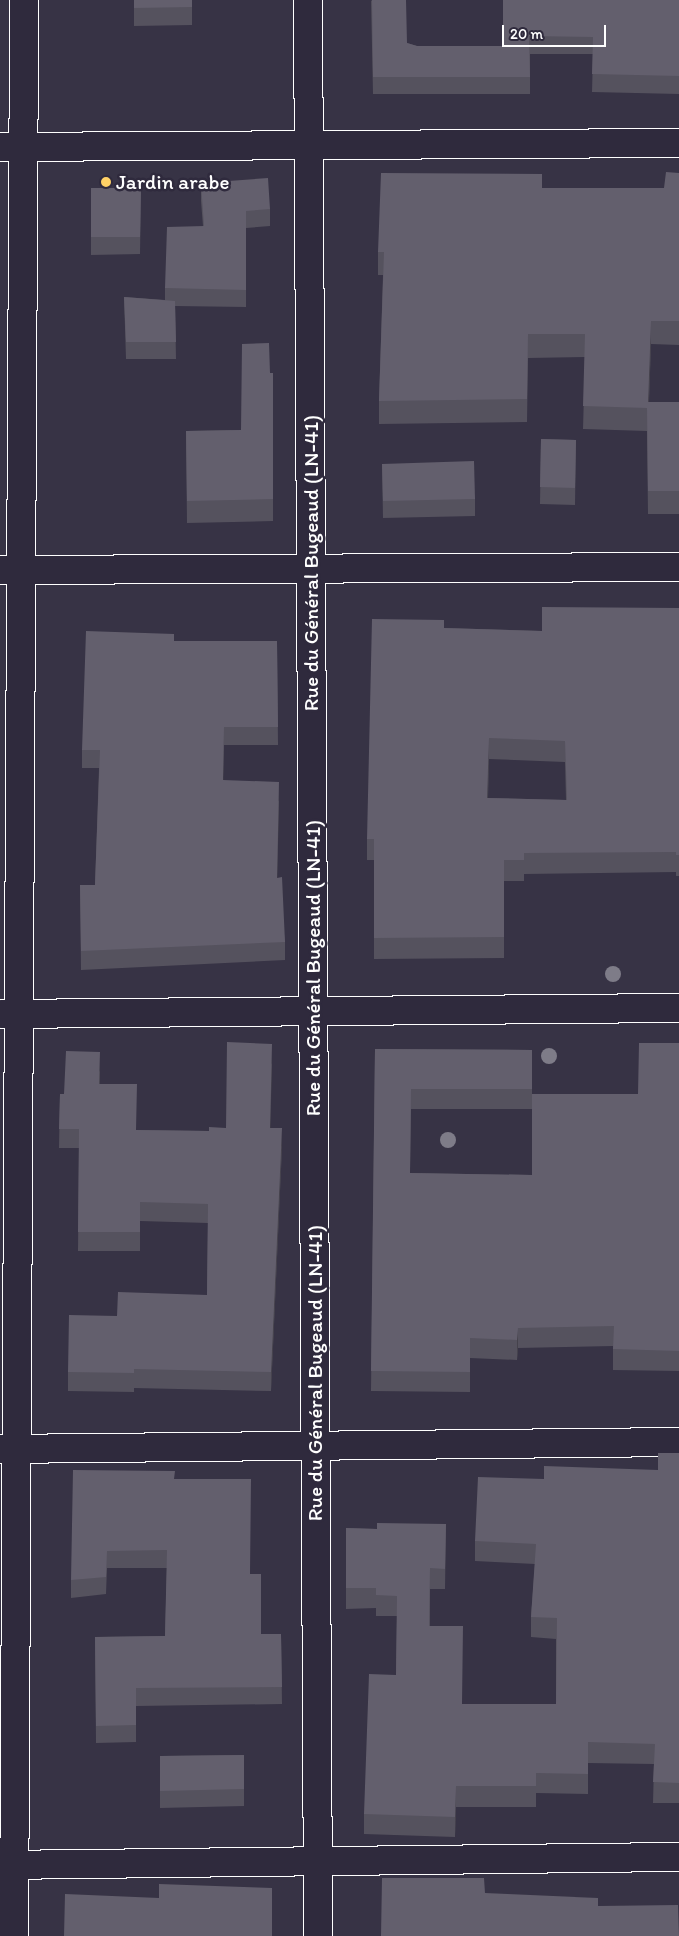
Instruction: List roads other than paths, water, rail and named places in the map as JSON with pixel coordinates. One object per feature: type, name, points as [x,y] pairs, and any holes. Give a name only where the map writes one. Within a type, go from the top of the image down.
[{"type":"street","points":[[14,1936],[7,1865],[12,147],[24,0]]},
{"type":"street","name":"Rue du Général Bugeaud (LN-41)","points":[[308,0],[318,1936]]},
{"type":"street","points":[[12,147],[679,143]]},
{"type":"street","points":[[10,570],[679,568]]},
{"type":"street","points":[[9,1014],[679,1008]]},
{"type":"street","points":[[8,1449],[679,1442]]},
{"type":"street","points":[[7,1865],[679,1857]]},
{"type":"place","name":"Jardin arabe","points":[[106,182]]}]
